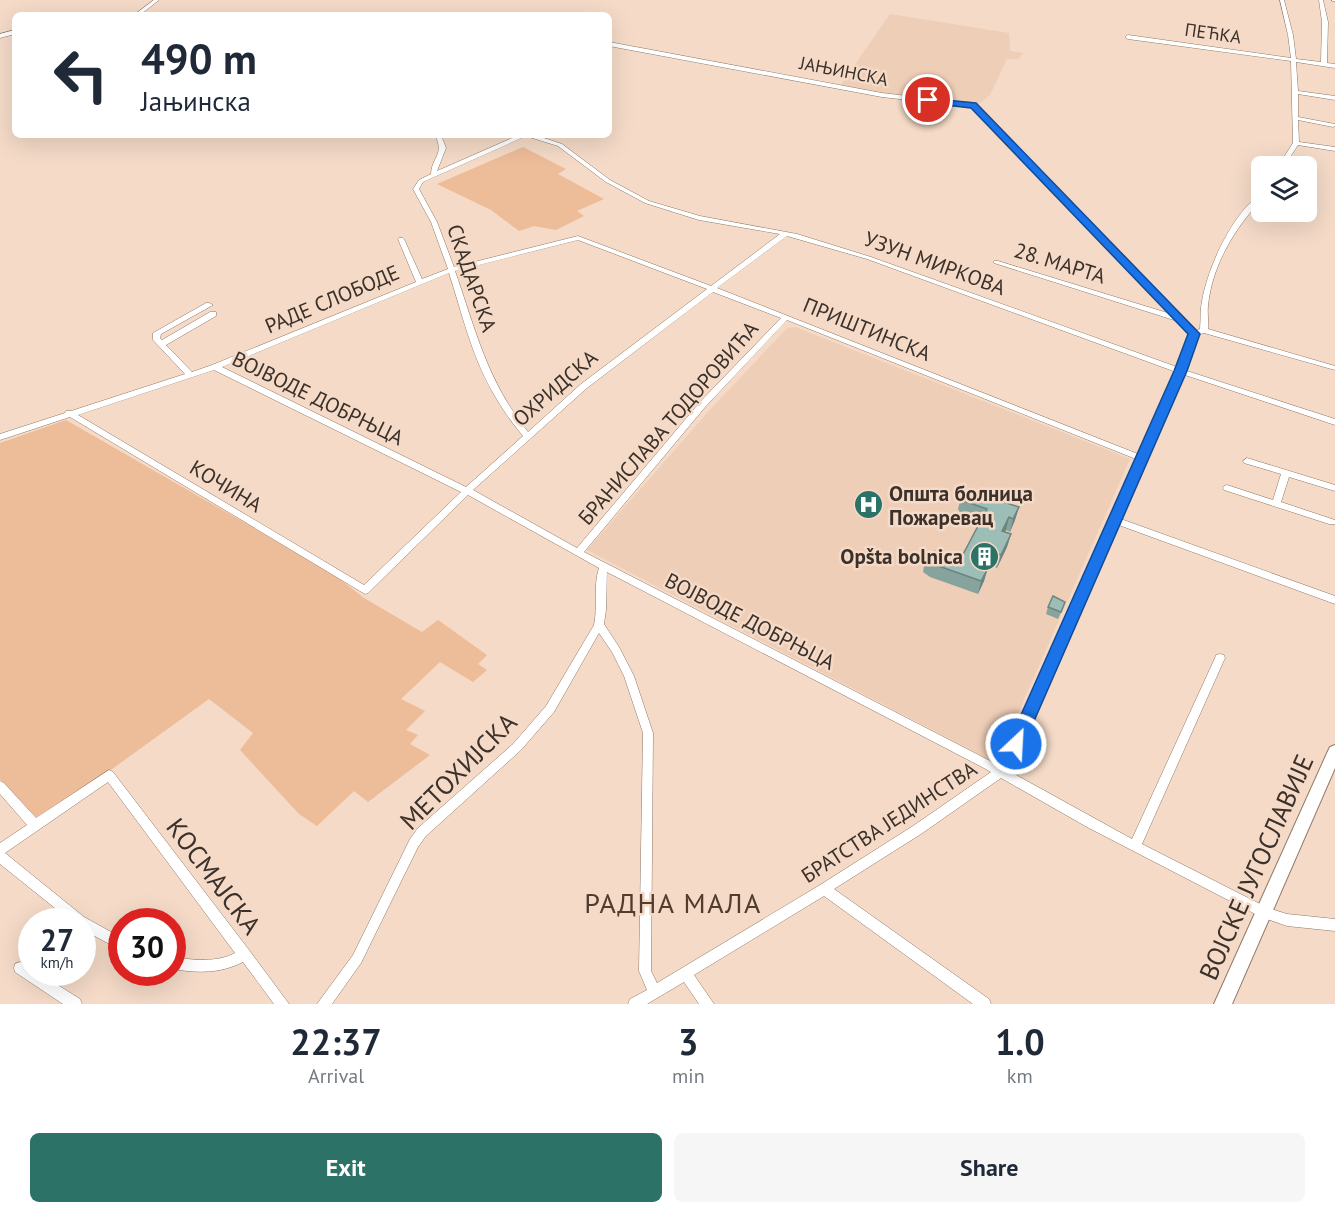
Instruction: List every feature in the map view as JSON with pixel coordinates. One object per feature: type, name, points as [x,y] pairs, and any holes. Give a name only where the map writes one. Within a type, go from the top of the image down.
[{"type":"main road","name":"ВОЈСКЕ ЈУГОСЛАВИЈЕ","points":[[1223,1004],[1335,751]]},
{"type":"street","points":[[140,12],[157,0]]},
{"type":"street","points":[[1282,0],[1291,29],[1294,60],[1296,143],[1288,156]]},
{"type":"street","points":[[1321,0],[1325,22],[1324,65]]},
{"type":"street","name":"ПЕЋКА","points":[[1128,37],[1335,66]]},
{"type":"street","name":"ЈАЊИНСКА","points":[[612,45],[882,94],[973,105],[1183,320],[1199,332]]},
{"type":"street","points":[[1295,92],[1335,98]]},
{"type":"street","points":[[1295,118],[1333,125]]},
{"type":"street","name":"СКАДАРСКА","points":[[439,138],[443,148],[433,169],[434,174],[418,183],[416,189],[434,221],[489,378],[503,404],[528,437]]},
{"type":"street","points":[[434,174],[517,138]]},
{"type":"street","name":"УЗУН МИРКОВА","points":[[537,138],[565,148],[608,181],[648,202],[699,218],[786,233],[869,258],[1180,371],[1335,422]]},
{"type":"street","points":[[1296,143],[1335,149]]},
{"type":"street","name":"БРАТСТВА ЈЕДИНСТВА","points":[[635,1004],[824,889],[926,824],[1000,772],[1036,701],[1113,520],[1199,332],[1215,260],[1238,223],[1251,208]]},
{"type":"street","name":"ОХРИДСКА","points":[[365,590],[467,491],[585,386],[666,322],[714,289],[786,233]]},
{"type":"street","name":"РАДЕ СЛОБОДЕ","points":[[0,437],[215,367],[451,270],[578,238]]},
{"type":"street","name":"ПРИШТИНСКА","points":[[578,238],[786,317],[1141,458]]},
{"type":"street","points":[[401,239],[420,282]]},
{"type":"street","name":"28. МАРТА","points":[[996,262],[1183,320]]},
{"type":"street","points":[[189,374],[156,338],[157,333],[209,305]]},
{"type":"street","points":[[162,344],[213,314]]},
{"type":"street","name":"БРАНИСЛАВА ТОДОРОВИЋА","points":[[578,554],[703,404],[786,317]]},
{"type":"street","points":[[1199,332],[1335,368]]},
{"type":"street","name":"ВОЈВОДЕ ДОБРЊЦА","points":[[215,367],[467,491],[578,554],[1000,772],[1135,846],[1265,913],[1287,920],[1335,925]]},
{"type":"street","name":"КОЧИНА","points":[[69,413],[365,590]]},
{"type":"street","points":[[1247,461],[1335,488]]},
{"type":"street","points":[[1276,504],[1286,473]]},
{"type":"street","points":[[1227,489],[1332,522]]},
{"type":"street","points":[[1113,520],[1335,600]]},
{"type":"street","name":"МЕТОХИЈСКА","points":[[324,1004],[357,959],[418,837],[429,824],[517,747],[550,709],[599,625],[602,611],[601,576],[604,566]]},
{"type":"street","points":[[599,625],[611,640],[640,704],[648,733],[645,971],[654,992]]},
{"type":"street","points":[[1135,846],[1220,658]]},
{"type":"street","name":"КОСМАЈСКА","points":[[35,825],[110,775],[282,1004]]},
{"type":"street","points":[[0,786],[35,825],[0,850]]},
{"type":"street","points":[[0,857],[64,908]]},
{"type":"street","points":[[824,889],[984,1004]]},
{"type":"street","points":[[186,965],[212,968],[234,962],[245,954]]},
{"type":"street","points":[[686,974],[707,1004]]},
{"type":"street","points":[[46,986],[70,1003]]},
{"type":"shaded area","points":[[890,14],[1009,33],[1010,51],[1023,53],[1019,59],[1007,59],[990,95],[979,104],[880,93],[840,86]]},
{"type":"shaded area","points":[[523,147],[566,169],[558,174],[604,199],[577,211],[584,216],[556,230],[534,226],[519,231],[491,210],[437,184]]},
{"type":"shaded area","name":"Општа болница Пожаревац","points":[[795,327],[1130,459],[996,763],[587,550],[708,412],[787,328]]},
{"type":"shaded area","points":[[66,420],[332,573],[364,598],[422,632],[438,620],[487,655],[478,664],[487,670],[473,682],[440,662],[401,699],[425,711],[406,730],[418,735],[410,744],[430,755],[368,802],[354,791],[317,826],[299,814],[240,750],[253,733],[209,699],[40,821],[0,779],[0,443]]},
{"type":"building","points":[[970,491],[1019,507],[1013,519],[1009,517],[1002,531],[1011,534],[1001,555],[992,551],[984,567],[988,568],[981,581],[933,564],[926,559],[926,554],[935,551],[960,560],[987,509],[964,501],[961,497],[963,492]]},
{"type":"building","points":[[1053,596],[1065,602],[1061,612],[1048,607]]},
{"type":"place","name":"Општа болница Пожаревац","points":[[868,505]]},
{"type":"place","name":"Opšta bolnica","points":[[984,556]]},
{"type":"district","name":"РАДНА МАЛА","points":[[673,902]]},
{"type":"route","points":[[928,100],[973,105],[1189,326],[1194,334],[1180,371],[1016,744]]}]
